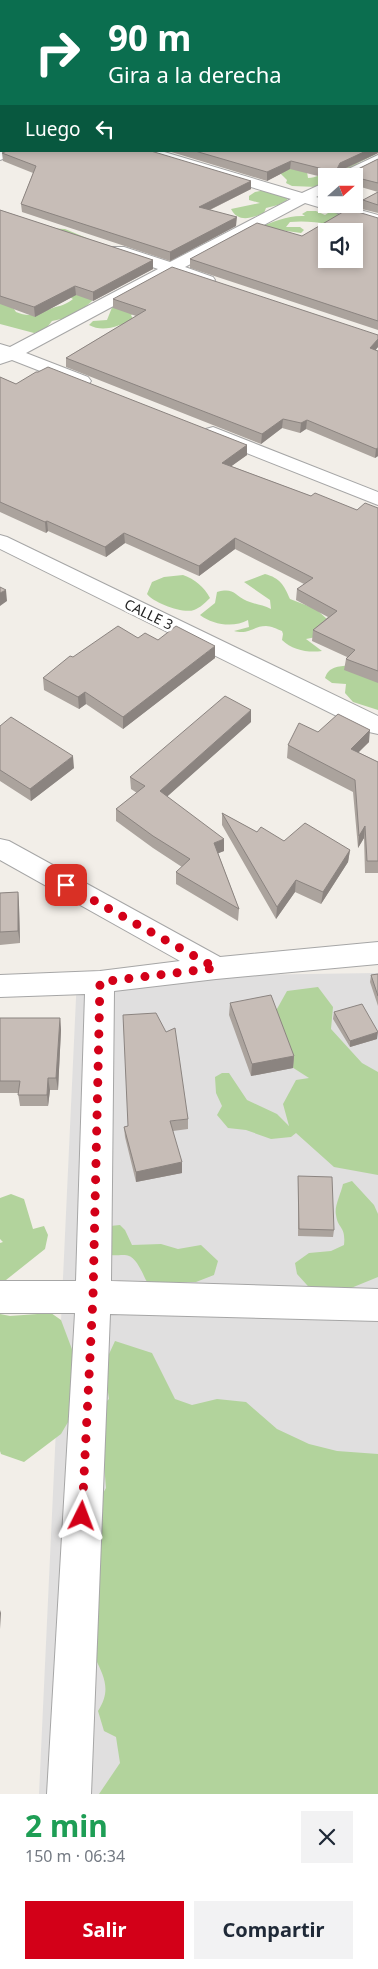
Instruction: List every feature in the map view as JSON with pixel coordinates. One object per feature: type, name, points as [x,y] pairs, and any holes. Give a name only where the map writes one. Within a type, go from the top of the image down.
[{"type":"street","points":[[149,152],[378,220]]},
{"type":"street","points":[[361,168],[378,159]]},
{"type":"street","points":[[4,354],[318,190]]},
{"type":"street","points":[[99,244],[218,284]]},
{"type":"street","points":[[4,354],[94,386]]},
{"type":"street","points":[[195,426],[378,499]]},
{"type":"street","name":"CALLE 3","points":[[0,541],[378,726]]},
{"type":"street","points":[[0,848],[216,968]]},
{"type":"street","points":[[0,986],[100,982],[216,968],[378,953]]},
{"type":"street","points":[[69,1794],[93,1297],[100,982]]},
{"type":"street","points":[[0,1297],[93,1297],[378,1305]]},
{"type":"shaded area","points":[[378,973],[378,1794],[39,1794],[77,977]]},
{"type":"green space","points":[[350,152],[378,152],[358,163],[355,168],[330,168]]},
{"type":"green space","points":[[296,169],[307,172],[308,178],[318,176],[317,187],[292,186],[286,183],[287,180],[280,173]]},
{"type":"green space","points":[[265,190],[287,197],[287,200],[266,208],[264,213],[250,218],[241,218],[231,209],[260,203],[249,200],[249,196],[255,192]]},
{"type":"green space","points":[[307,211],[316,211],[325,215],[328,213],[340,213],[348,223],[290,222],[286,227],[300,227],[304,230],[301,233],[258,227],[287,218],[305,216],[302,214]]},
{"type":"green space","points":[[47,228],[65,229],[101,244],[92,301],[75,316],[52,321],[44,331],[34,333],[0,324],[0,301],[20,314],[32,315],[61,306],[73,299],[63,293]]},
{"type":"green space","points":[[113,305],[137,312],[131,315],[133,319],[111,328],[89,325],[93,321],[107,320]]},
{"type":"green space","points":[[265,574],[281,583],[290,599],[316,609],[328,620],[316,637],[306,639],[322,651],[311,652],[290,646],[282,640],[282,631],[272,627],[262,626],[239,632],[234,631],[249,627],[248,620],[230,625],[211,621],[200,615],[215,603],[217,592],[227,590],[247,601],[271,609],[270,600],[244,582]]},
{"type":"green space","points":[[183,575],[199,584],[210,598],[196,609],[189,611],[169,607],[147,594],[152,582],[164,577]]},
{"type":"green space","points":[[349,665],[378,675],[378,710],[353,702],[345,693],[346,684],[332,683],[325,678],[331,669]]},
{"type":"green space","points":[[318,987],[333,1007],[331,1029],[362,1063],[378,1072],[378,1175],[334,1167],[296,1133],[291,1137],[271,1139],[246,1130],[228,1128],[217,1115],[222,1106],[216,1093],[215,1077],[222,1073],[229,1073],[247,1100],[277,1114],[289,1126],[283,1104],[296,1080],[309,1078],[284,1062],[268,1025],[287,991]]},
{"type":"green space","points":[[352,1181],[374,1205],[378,1214],[378,1277],[334,1295],[316,1295],[297,1274],[295,1263],[309,1253],[331,1251],[344,1245],[344,1234],[337,1220],[336,1208],[343,1184]]},
{"type":"green space","points":[[11,1194],[24,1199],[33,1229],[44,1226],[48,1235],[45,1249],[6,1280],[0,1282],[0,1243],[3,1242],[0,1239],[0,1198]]},
{"type":"green space","points":[[120,1225],[125,1230],[132,1245],[161,1244],[178,1249],[201,1245],[218,1261],[214,1275],[196,1282],[147,1282],[132,1258],[124,1255],[103,1254],[110,1226]]},
{"type":"green space","points":[[51,1313],[61,1320],[85,1384],[71,1417],[61,1434],[24,1462],[1,1454],[0,1451],[0,1314],[10,1316]]},
{"type":"green space","points":[[115,1341],[152,1353],[175,1399],[192,1405],[217,1399],[246,1402],[277,1429],[309,1444],[337,1451],[378,1454],[378,1794],[99,1794],[120,1763],[116,1737],[104,1731],[98,1711],[104,1697],[105,1684],[102,1672],[95,1658],[94,1509],[106,1488],[104,1464],[92,1415],[109,1399],[104,1365]]},
{"type":"building","points":[[154,152],[251,181],[199,207],[237,217],[170,252],[21,204],[36,166],[2,153]]},
{"type":"building","points":[[198,152],[364,152],[340,163],[338,168],[319,168],[291,161],[267,172]]},
{"type":"building","points":[[378,159],[378,183],[363,179],[363,168],[360,168]]},
{"type":"building","points":[[378,192],[378,205],[363,200]]},
{"type":"building","points":[[0,210],[153,260],[93,292],[75,286],[34,307],[0,296]]},
{"type":"building","points":[[341,213],[361,213],[378,218],[378,321],[190,259],[257,223],[302,236],[318,227],[318,268],[363,268],[363,223],[324,223]]},
{"type":"building","points":[[172,267],[378,335],[378,339],[370,348],[378,351],[378,448],[376,449],[307,420],[301,423],[283,419],[262,434],[66,358],[146,310],[113,299]]},
{"type":"building","points":[[48,367],[247,445],[222,463],[311,496],[315,493],[357,510],[365,503],[378,508],[378,671],[346,659],[355,650],[313,630],[337,611],[297,589],[313,578],[235,538],[199,566],[124,533],[105,547],[0,502],[0,377],[16,384]]},
{"type":"building","points":[[0,587],[6,590],[0,593]]},
{"type":"building","points":[[118,626],[138,638],[145,633],[158,640],[176,626],[215,646],[123,717],[85,692],[78,697],[43,678],[70,656],[73,657]]},
{"type":"building","points":[[225,696],[251,710],[160,791],[224,839],[214,843],[239,909],[176,872],[190,859],[153,836],[116,809],[145,786],[130,777]]},
{"type":"building","points":[[338,714],[370,730],[351,749],[378,762],[378,861],[367,861],[365,826],[359,836],[355,780],[288,745],[299,723],[318,732]]},
{"type":"building","points":[[11,717],[73,756],[30,789],[0,770],[0,726]]},
{"type":"building","points":[[222,813],[257,832],[261,827],[284,841],[305,823],[350,850],[323,892],[296,880],[277,907]]},
{"type":"building","points":[[18,892],[18,931],[0,932],[0,893]]},
{"type":"building","points":[[378,974],[378,996],[371,975]]},
{"type":"building","points":[[271,995],[294,1056],[252,1064],[230,1003]]},
{"type":"building","points":[[362,1004],[378,1032],[350,1041],[334,1012]]},
{"type":"building","points":[[156,1013],[166,1032],[175,1028],[188,1119],[170,1121],[182,1162],[136,1172],[124,1127],[128,1126],[123,1015]]},
{"type":"building","points":[[0,1018],[60,1018],[56,1078],[48,1078],[47,1095],[18,1095],[20,1081],[0,1081]]},
{"type":"building","points":[[298,1176],[332,1177],[334,1230],[299,1229]]},
{"type":"route","points":[[66,885],[216,968],[100,982],[93,1297],[82,1516]]}]
